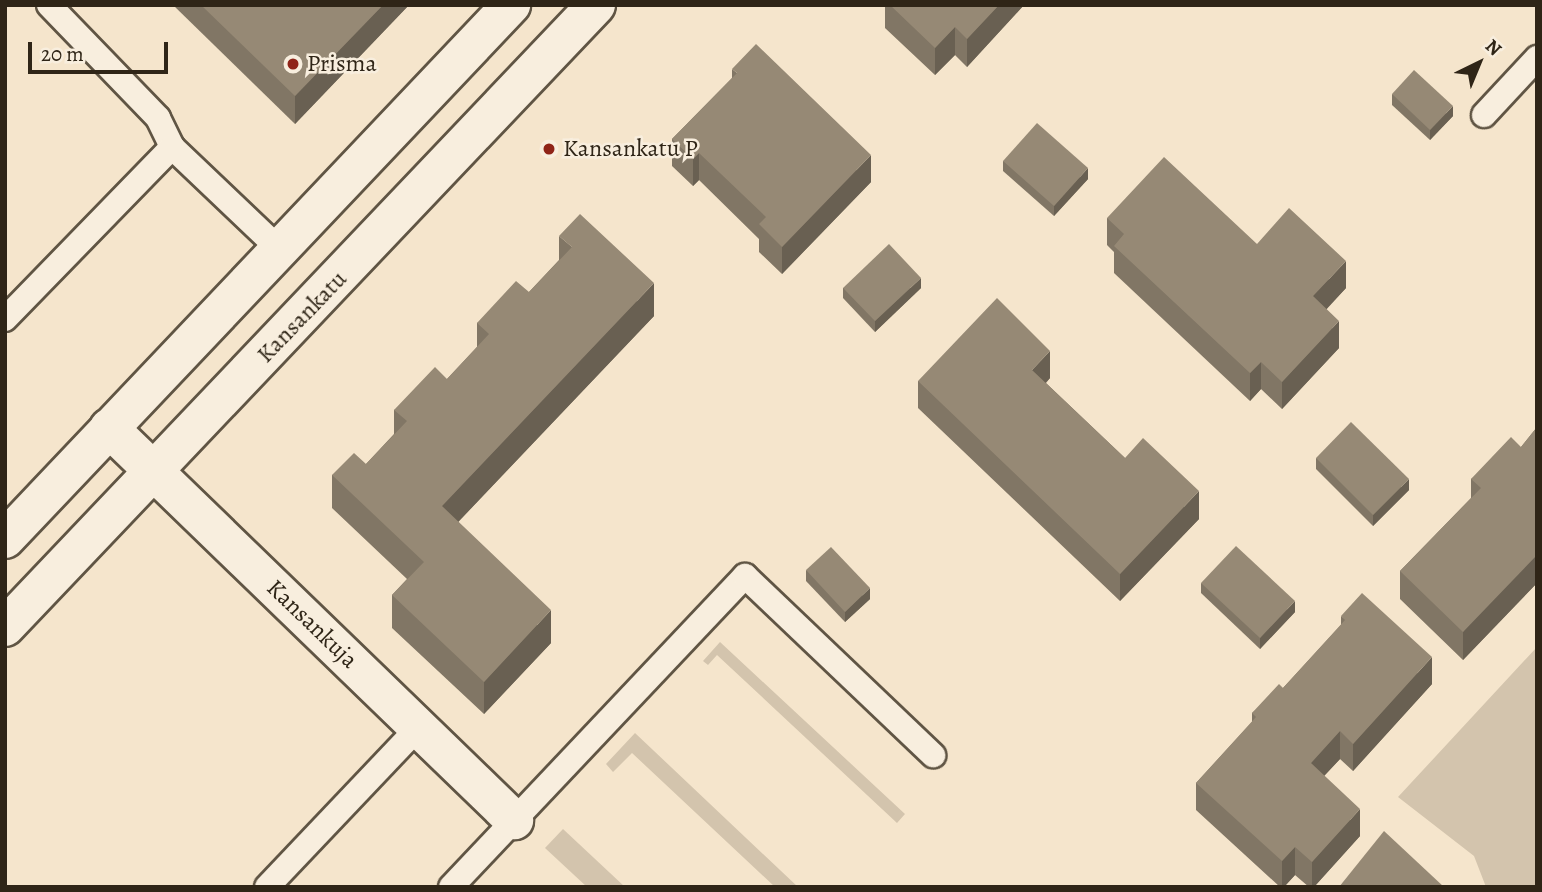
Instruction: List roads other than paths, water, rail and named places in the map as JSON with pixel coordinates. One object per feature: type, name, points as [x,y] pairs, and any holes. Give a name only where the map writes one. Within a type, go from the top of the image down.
[{"type":"main road","points":[[5,539],[511,5]]},
{"type":"main road","name":"Kansankatu","points":[[5,627],[596,5]]},
{"type":"main road","name":"Kansankuja","points":[[109,428],[514,820]]},
{"type":"lane","points":[[48,5],[158,118],[172,147],[279,249]]},
{"type":"lane","points":[[1484,115],[1537,58]]},
{"type":"lane","points":[[5,318],[172,147]]},
{"type":"lane","points":[[452,887],[746,576],[933,755]]},
{"type":"lane","points":[[267,887],[419,727]]},
{"type":"place","name":"Prisma","points":[[293,64]]},
{"type":"place","name":"Kansankatu P","points":[[549,149]]}]
